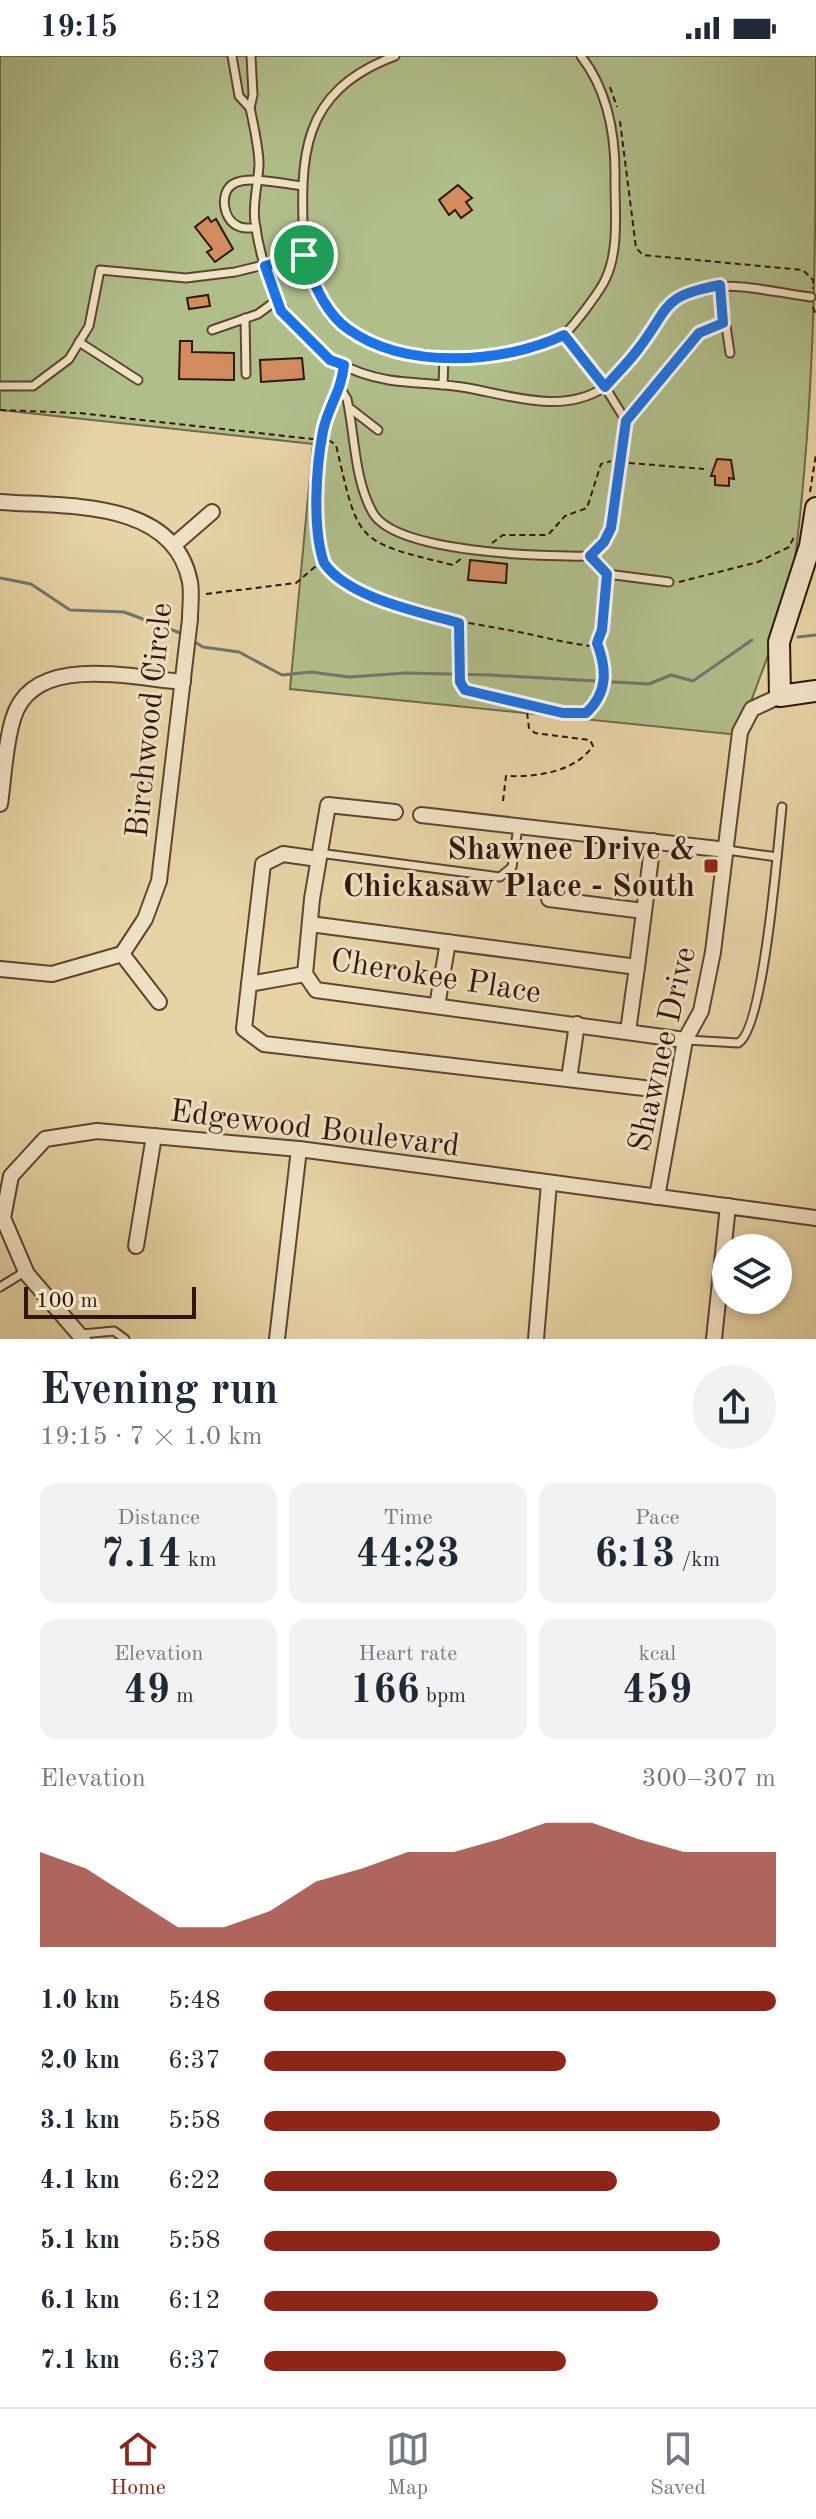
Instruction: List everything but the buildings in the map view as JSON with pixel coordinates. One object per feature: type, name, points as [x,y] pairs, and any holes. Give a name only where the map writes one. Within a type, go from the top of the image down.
[{"type":"street","points":[[0,502],[127,515],[156,529],[174,545],[212,512]]},
{"type":"street","points":[[813,503],[810,546],[779,642],[780,696],[816,691]]},
{"type":"street","name":"Birchwood Circle","points":[[122,954],[145,919],[159,881],[190,619],[190,581],[174,545]]},
{"type":"street","points":[[0,804],[13,718],[32,687],[51,677],[75,674],[183,682]]},
{"type":"street","name":"Shawnee Drive","points":[[657,1197],[685,1040],[701,1011],[727,850],[740,732],[752,709],[780,696]]},
{"type":"street","name":"Cherokee Place","points":[[395,812],[328,805],[318,856],[305,974],[316,990],[685,1040]]},
{"type":"street","points":[[421,815],[727,850]]},
{"type":"street","points":[[628,1031],[653,841]]},
{"type":"street","points":[[318,856],[283,854],[263,864],[244,1029],[264,1044],[644,1088]]},
{"type":"street","points":[[549,899],[644,911]]},
{"type":"street","points":[[310,924],[637,967]]},
{"type":"street","points":[[437,1006],[448,942]]},
{"type":"street","points":[[0,969],[52,974],[122,954],[159,1002]]},
{"type":"street","points":[[249,984],[305,974]]},
{"type":"street","points":[[569,1079],[577,1024]]},
{"type":"street","name":"Edgewood Boulevard","points":[[81,1337],[26,1271],[3,1218],[11,1176],[45,1139],[97,1131],[299,1149],[816,1218]]},
{"type":"street","points":[[136,1246],[154,1136]]},
{"type":"street","points":[[277,1339],[299,1149]]},
{"type":"street","points":[[536,1339],[549,1183]]},
{"type":"street","points":[[714,1339],[728,1206]]},
{"type":"lane","points":[[232,56],[239,96],[250,108]]},
{"type":"lane","points":[[251,56],[253,95],[250,108],[258,152],[256,228],[265,266],[281,311],[330,360],[387,380],[443,385],[543,402],[578,400],[605,387],[640,347],[664,306],[688,291],[720,285],[814,298]]},
{"type":"lane","points":[[395,56],[346,83],[325,106],[308,134],[302,186],[304,255],[311,276],[330,310],[348,329],[395,350],[444,356],[505,355],[540,346],[564,335],[606,278],[615,238],[615,152],[604,94],[581,56]]},
{"type":"lane","points":[[256,228],[239,227],[230,221],[224,201],[226,191],[233,184],[257,182],[302,186]]},
{"type":"lane","points":[[0,386],[33,386],[69,359],[89,326],[100,270],[186,278],[265,266],[304,255]]},
{"type":"lane","points":[[720,285],[723,323],[730,353]]},
{"type":"lane","points":[[212,330],[258,314],[277,300]]},
{"type":"lane","points":[[245,318],[246,374]]},
{"type":"lane","points":[[590,556],[604,542],[611,528],[626,421],[699,333],[723,323]]},
{"type":"lane","points":[[564,335],[605,387],[626,421]]},
{"type":"lane","points":[[79,342],[138,380]]},
{"type":"lane","points":[[443,385],[444,356]]},
{"type":"lane","points":[[332,406],[341,389],[344,365]]},
{"type":"lane","points":[[341,389],[349,408],[366,498],[373,513],[389,530],[484,552],[590,556],[607,574],[669,582]]},
{"type":"lane","points":[[349,408],[378,430]]},
{"type":"lane","points":[[685,1040],[738,1043],[745,1040],[761,986],[782,807]]},
{"type":"lane","points":[[318,856],[500,877],[512,867],[518,825]]},
{"type":"lane","points":[[727,850],[777,857]]},
{"type":"lane","points":[[0,1287],[26,1271]]},
{"type":"lane","points":[[81,1337],[114,1331],[125,1339]]},
{"type":"path","points":[[606,81],[614,93],[626,145],[636,248],[643,255],[803,270],[813,280],[814,298]]},
{"type":"path","points":[[332,406],[324,429],[316,475],[323,560],[340,578],[381,599],[459,623],[517,632],[559,643],[597,643]]},
{"type":"path","points":[[813,503],[816,454]]},
{"type":"path","points":[[669,582],[688,582],[758,562],[789,547],[795,535]]},
{"type":"path","points":[[206,594],[296,583],[323,560]]},
{"type":"path","points":[[459,623],[460,682],[465,690],[563,713],[586,713],[599,699],[604,684],[597,643],[602,630],[607,574]]},
{"type":"path","points":[[503,801],[506,776],[557,770],[581,759],[593,746],[590,740],[535,733],[529,728],[526,704]]},
{"type":"green space","points":[[0,56],[816,56],[813,317],[801,510],[788,593],[739,735],[290,689],[313,444],[0,410]]},
{"type":"waterway","points":[[0,578],[31,584],[70,610],[124,612],[183,634]]},
{"type":"waterway","points":[[798,637],[816,635]]},
{"type":"waterway","points":[[193,641],[203,647],[239,652],[282,675],[311,672],[349,677],[406,673],[490,675],[649,684],[671,675],[693,681],[752,640]]},
{"type":"place","name":"Shawnee Drive & Chickasaw Place - South","points":[[711,866]]},
{"type":"route","points":[[304,255],[311,276],[330,310],[348,329],[367,338],[395,350],[444,356],[505,355],[540,346],[564,335],[605,387],[640,347],[664,306],[688,291],[720,285],[723,323],[710,326],[687,345],[626,421],[621,474],[611,528],[595,554],[590,556],[607,574],[603,588],[602,630],[597,643],[603,660],[603,691],[586,713],[563,713],[465,690],[460,682],[459,623],[381,599],[340,578],[324,563],[316,475],[324,429],[341,389],[344,365],[330,360],[281,311],[265,266],[304,255]]}]
